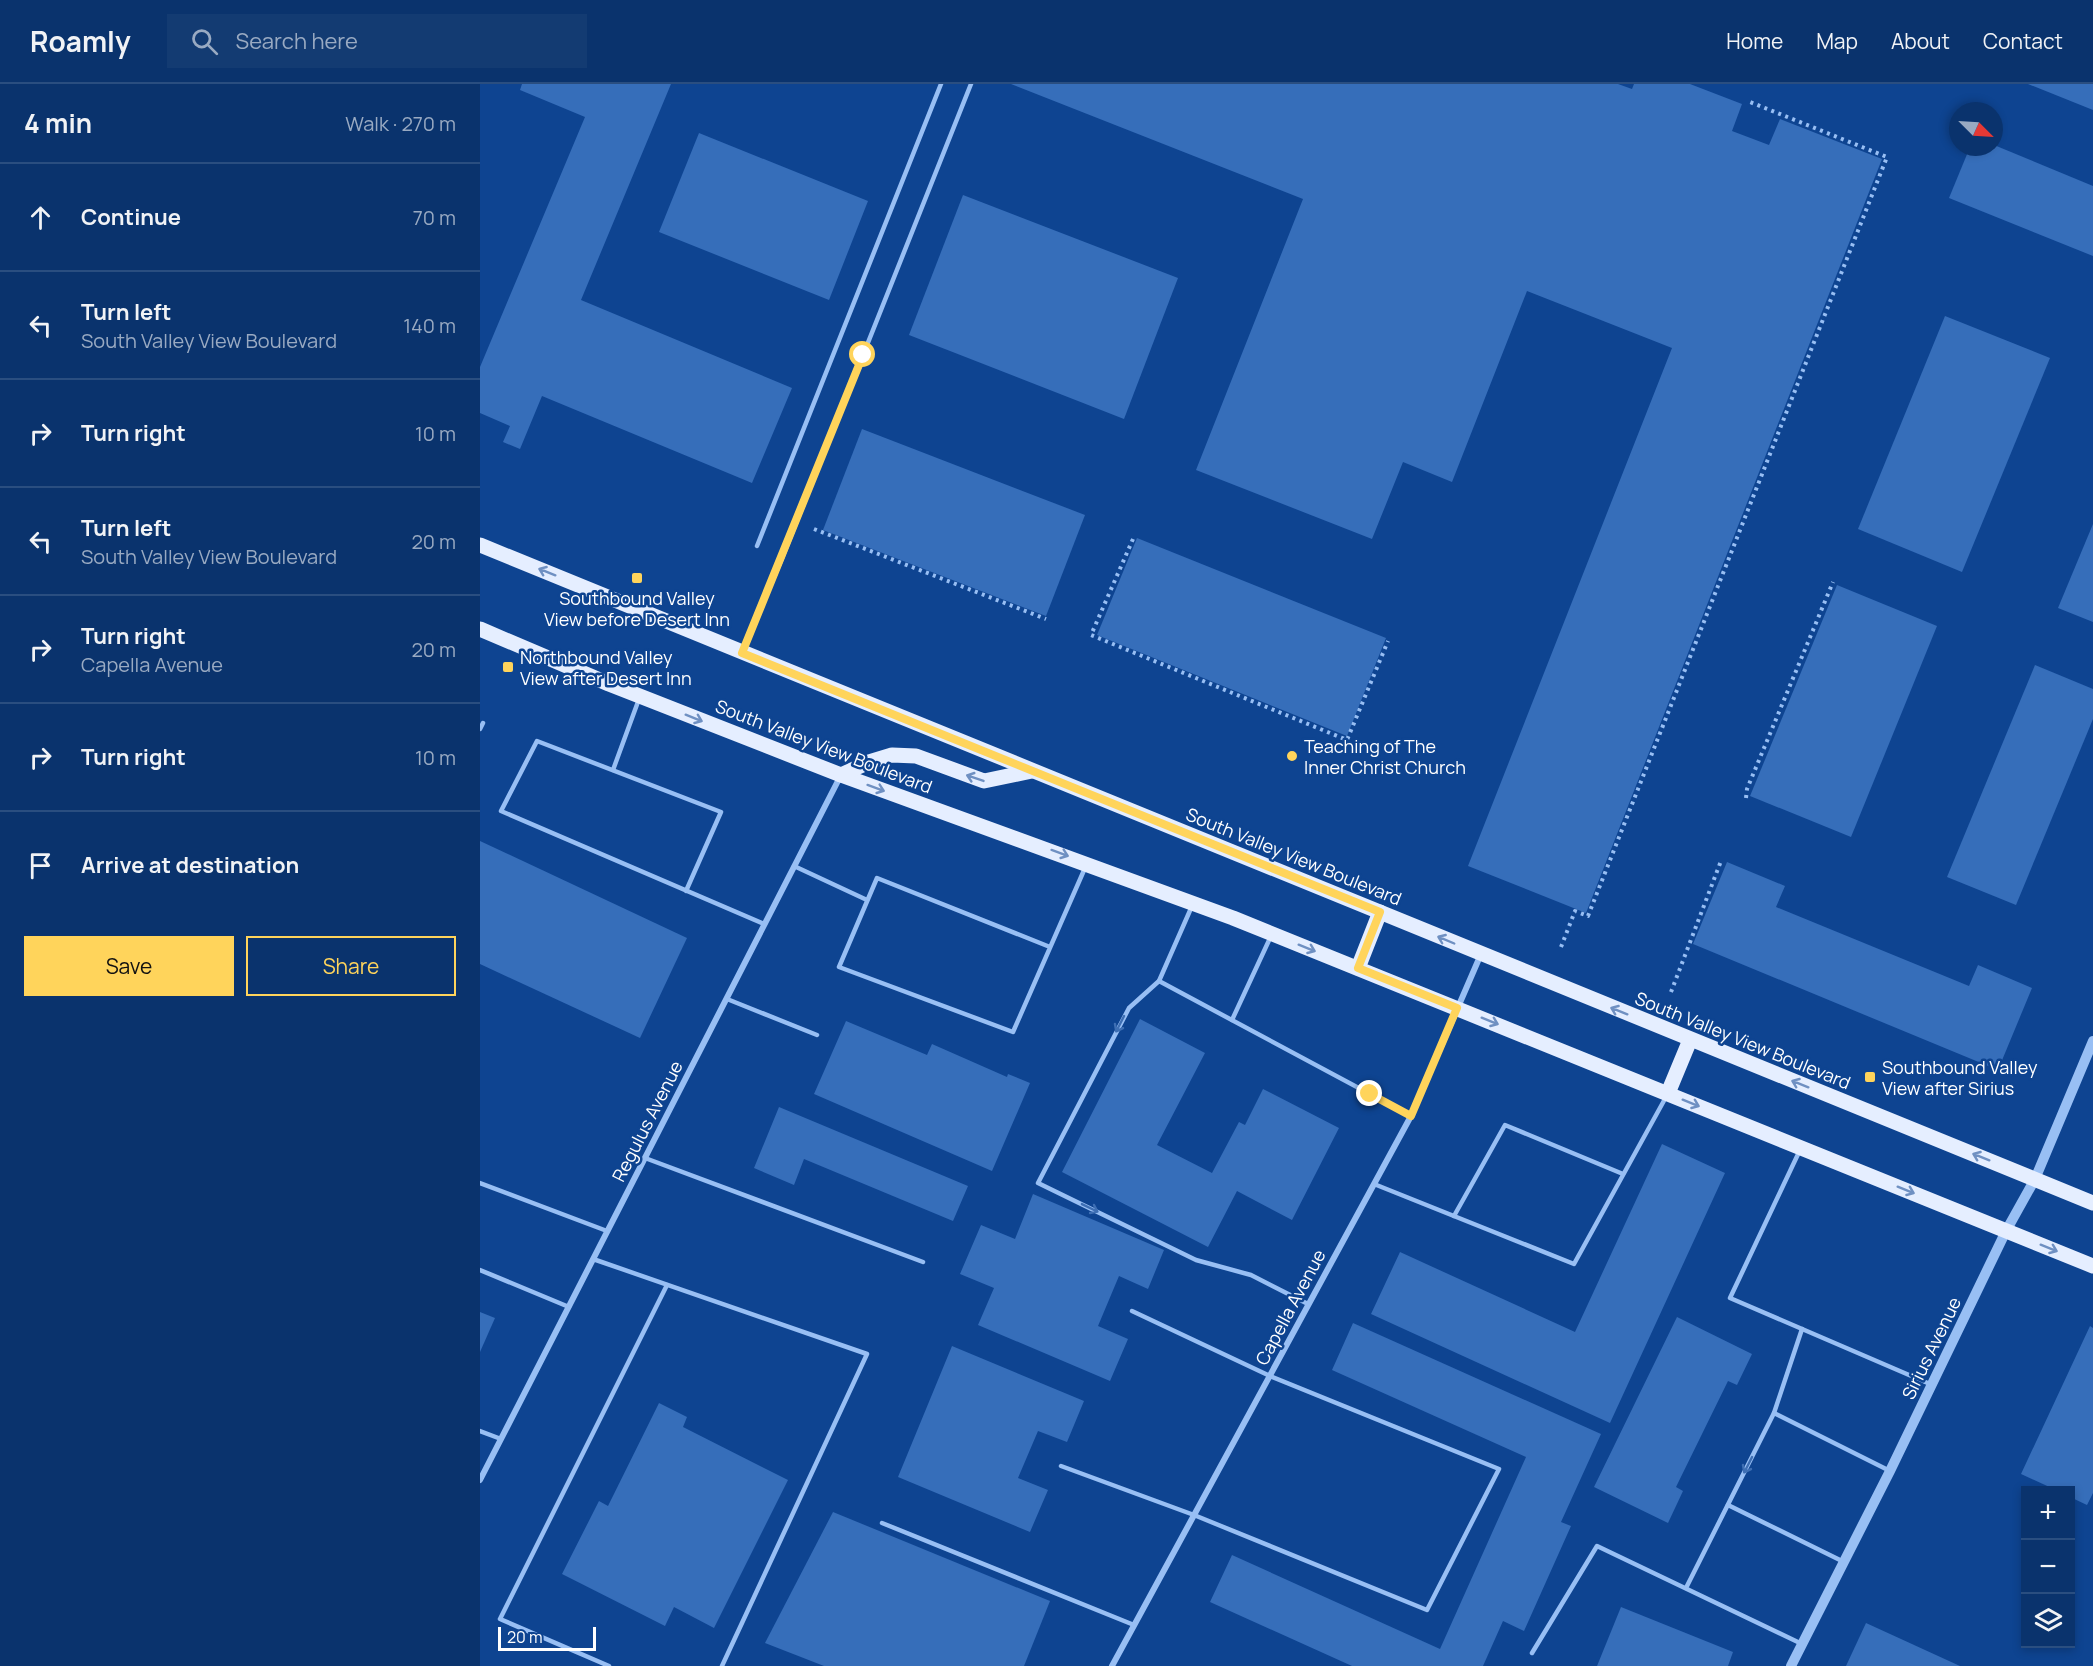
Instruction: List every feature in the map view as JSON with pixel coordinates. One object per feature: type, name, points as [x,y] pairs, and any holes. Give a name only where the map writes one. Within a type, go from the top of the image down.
[{"type":"main road","name":"South Valley View Boulevard","points":[[480,544],[742,653],[2093,1203]]},
{"type":"main road","name":"South Valley View Boulevard","points":[[480,629],[640,696],[841,775],[1087,863],[1272,934],[2093,1266]]},
{"type":"main road","points":[[841,775],[869,762],[892,755],[916,756],[984,781],[1032,771]]},
{"type":"main road","points":[[1358,968],[1380,912]]},
{"type":"main road","points":[[1668,1094],[1690,1040]]},
{"type":"street","name":"Regulus Avenue","points":[[480,1480],[841,775]]},
{"type":"street","name":"Capella Avenue","points":[[1112,1666],[1411,1116],[1481,954]]},
{"type":"street","name":"Sirius Avenue","points":[[1791,1666],[1890,1471],[2006,1231],[2035,1179],[2093,1041]]},
{"type":"lane","points":[[757,546],[941,84]]},
{"type":"lane","points":[[742,653],[783,556],[971,84]]},
{"type":"lane","points":[[613,770],[640,696]]},
{"type":"lane","points":[[480,729],[483,723]]},
{"type":"lane","points":[[686,891],[721,812],[537,741],[501,811],[686,891],[764,924]]},
{"type":"lane","points":[[1050,947],[877,878],[839,967],[1013,1032],[1087,863]]},
{"type":"lane","points":[[794,866],[867,900]]},
{"type":"lane","points":[[1193,903],[1159,981],[1129,1008],[1038,1183],[1196,1260],[1251,1275],[1308,1304]]},
{"type":"lane","points":[[1232,1020],[1272,934]]},
{"type":"lane","points":[[1159,981],[1411,1116]]},
{"type":"lane","points":[[727,999],[817,1035]]},
{"type":"lane","points":[[1374,1184],[1574,1264],[1668,1094]]},
{"type":"lane","points":[[1454,1216],[1505,1125],[1623,1174]]},
{"type":"lane","points":[[1802,1148],[1730,1298],[1932,1385]]},
{"type":"lane","points":[[645,1158],[923,1262]]},
{"type":"lane","points":[[480,1183],[607,1231]]},
{"type":"lane","points":[[593,1259],[867,1354],[722,1666]]},
{"type":"lane","points":[[480,1270],[568,1307]]},
{"type":"lane","points":[[609,1666],[500,1618],[667,1285]]},
{"type":"lane","points":[[1060,1466],[1194,1515],[1427,1610],[1499,1468],[1270,1376],[1132,1311]]},
{"type":"lane","points":[[1686,1588],[1774,1413],[1802,1329]]},
{"type":"lane","points":[[1774,1413],[1890,1471]]},
{"type":"lane","points":[[480,1431],[501,1439]]},
{"type":"lane","points":[[1728,1505],[1844,1562]]},
{"type":"lane","points":[[882,1523],[1134,1625]]},
{"type":"lane","points":[[1532,1653],[1597,1546],[1802,1644]]},
{"type":"path","points":[[1561,947],[1575,911],[1588,916],[1887,157],[1750,102]]},
{"type":"path","points":[[812,528],[1046,619]]},
{"type":"path","points":[[1133,538],[1091,635],[1347,740],[1388,641]]},
{"type":"path","points":[[1746,798],[1747,789],[1833,582]]},
{"type":"path","points":[[1671,992],[1721,861]]},
{"type":"building","points":[[522,84],[671,84],[581,300],[792,388],[752,483],[542,396],[520,449],[503,442],[510,426],[480,413],[480,367],[585,117],[520,90]]},
{"type":"building","points":[[1011,84],[1618,84],[1632,89],[1634,84],[1690,84],[1742,104],[1732,131],[1769,145],[1780,119],[1882,159],[1586,913],[1468,866],[1672,348],[1527,291],[1452,482],[1403,462],[1372,539],[1196,470],[1303,199]]},
{"type":"building","points":[[2028,84],[2093,84],[2093,110]]},
{"type":"building","points":[[699,133],[868,201],[829,300],[659,232]]},
{"type":"building","points":[[2003,149],[2093,186],[2093,256],[1949,198],[1966,156],[2003,156]]},
{"type":"building","points":[[963,195],[1178,278],[1124,419],[909,335]]},
{"type":"building","points":[[1945,316],[2050,358],[1962,572],[1858,529]]},
{"type":"building","points":[[862,429],[1085,515],[1046,616],[823,530]]},
{"type":"building","points":[[2093,524],[2093,622],[2058,608]]},
{"type":"building","points":[[1137,538],[1386,638],[1347,736],[1097,635]]},
{"type":"building","points":[[1837,585],[1937,626],[1851,837],[1750,796]]},
{"type":"building","points":[[2035,665],[2093,689],[2093,719],[2016,905],[1947,877]]},
{"type":"building","points":[[480,841],[687,938],[640,1038],[480,964]]},
{"type":"building","points":[[1727,862],[1785,886],[1776,907],[1969,986],[1978,965],[2032,988],[1998,1070],[1693,944]]},
{"type":"building","points":[[1140,1019],[1205,1053],[1157,1145],[1212,1173],[1239,1122],[1245,1125],[1263,1089],[1339,1128],[1292,1220],[1237,1191],[1208,1247],[1062,1172]]},
{"type":"building","points":[[846,1021],[927,1055],[932,1044],[1007,1077],[1008,1074],[1030,1083],[992,1171],[814,1094]]},
{"type":"building","points":[[779,1107],[968,1186],[953,1221],[804,1159],[794,1185],[754,1168]]},
{"type":"building","points":[[1662,1144],[1725,1173],[1610,1423],[1371,1314],[1400,1252],[1575,1332]]},
{"type":"building","points":[[1033,1194],[1164,1250],[1148,1289],[1119,1276],[1098,1326],[1128,1339],[1110,1381],[978,1325],[994,1288],[960,1274],[981,1225],[1015,1239]]},
{"type":"building","points":[[480,1312],[495,1318],[480,1352]]},
{"type":"building","points":[[1677,1317],[1752,1354],[1737,1385],[1728,1381],[1676,1487],[1683,1491],[1668,1523],[1594,1487]]},
{"type":"building","points":[[1353,1323],[1601,1434],[1561,1522],[1571,1526],[1524,1631],[1503,1621],[1483,1666],[1352,1666],[1210,1602],[1232,1555],[1440,1649],[1526,1457],[1332,1370]]},
{"type":"building","points":[[2090,1326],[2093,1328],[2093,1493],[2087,1505],[2075,1499],[2075,1486],[2047,1486],[2021,1474]]},
{"type":"building","points":[[952,1346],[1084,1401],[1067,1442],[1038,1431],[1018,1478],[1048,1490],[1030,1532],[898,1477]]},
{"type":"building","points":[[659,1403],[687,1417],[683,1427],[788,1480],[714,1628],[674,1607],[665,1626],[562,1574],[599,1501],[608,1506]]},
{"type":"building","points":[[833,1512],[1050,1601],[1024,1666],[824,1666],[765,1643]]},
{"type":"building","points":[[1621,1607],[1733,1652],[1728,1666],[1597,1666]]},
{"type":"building","points":[[1866,1623],[1960,1666],[1846,1666]]},
{"type":"place","name":"Southbound Valley View before Desert Inn","points":[[637,578]]},
{"type":"place","name":"Northbound Valley View after Desert Inn","points":[[508,667]]},
{"type":"place","name":"Teaching of The Inner Christ Church","points":[[1292,756]]},
{"type":"place","name":"Southbound Valley View after Sirius","points":[[1870,1077]]},
{"type":"route","points":[[863,355],[742,653],[1380,912],[1358,968],[1457,1008],[1411,1116],[1370,1094]]}]
